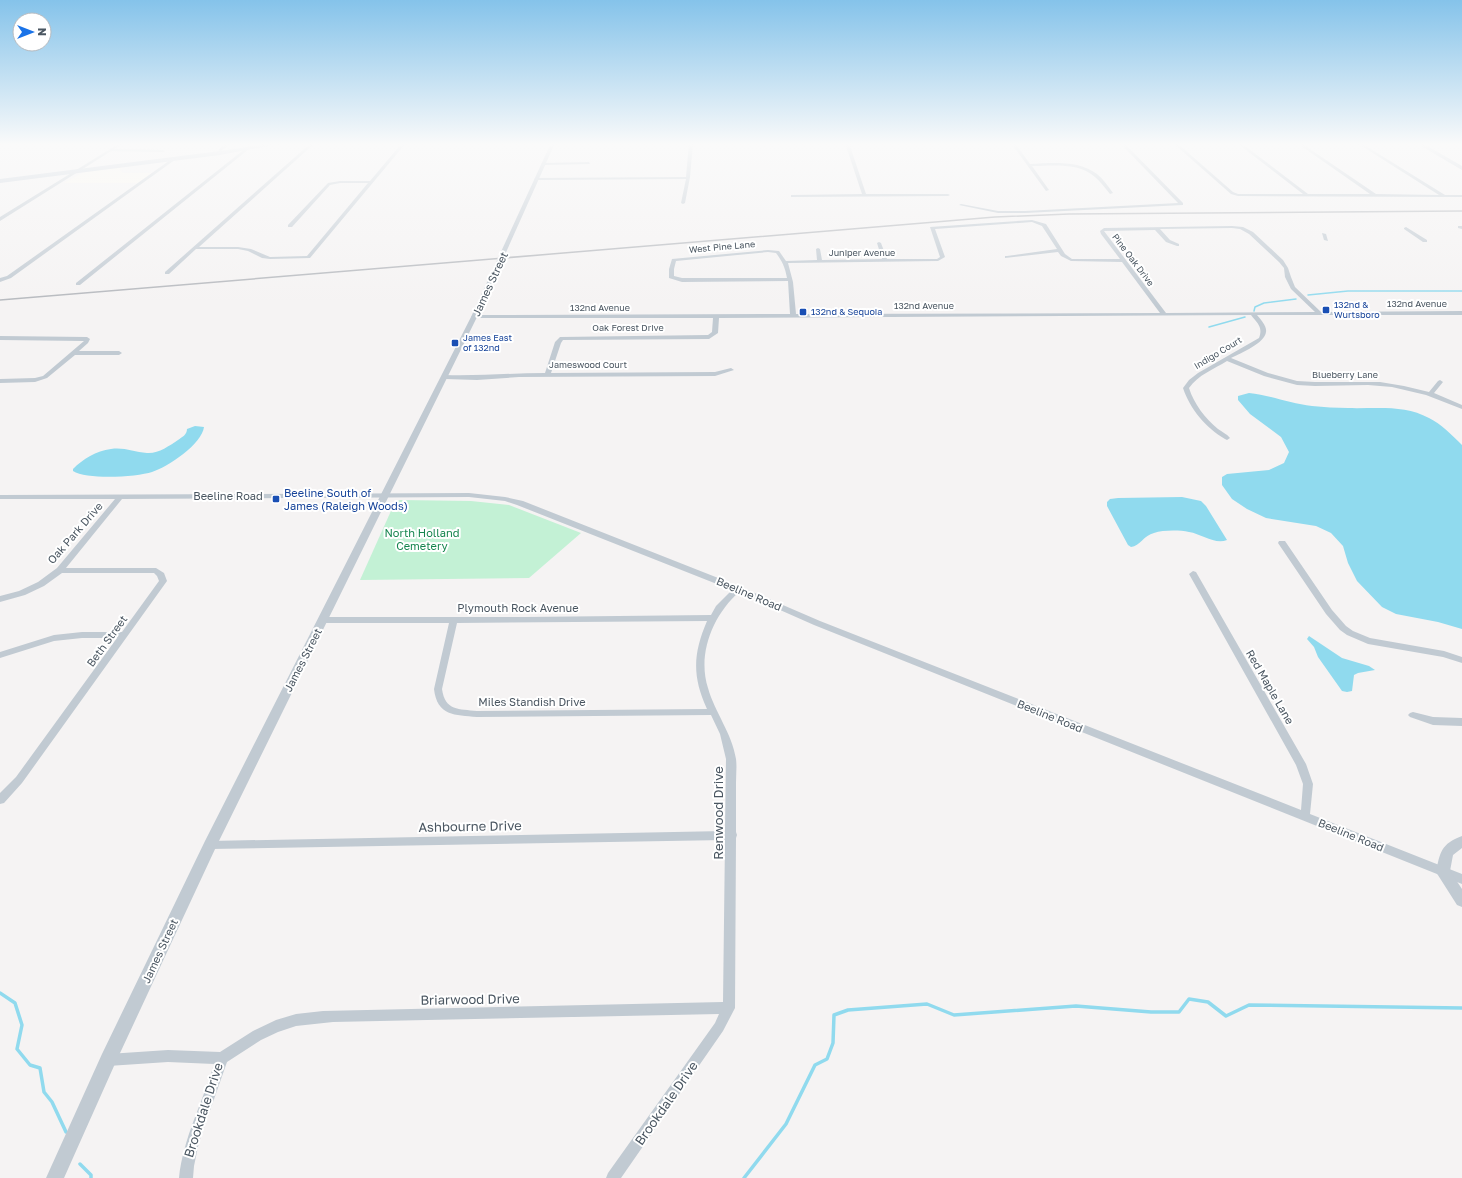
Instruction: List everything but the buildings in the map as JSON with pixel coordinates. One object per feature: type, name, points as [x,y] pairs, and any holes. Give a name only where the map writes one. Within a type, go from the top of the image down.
[{"type":"street","points":[[0,219],[34,198]]},
{"type":"street","points":[[0,280],[9,277],[120,198]]},
{"type":"street","points":[[78,284],[186,198]]},
{"type":"street","points":[[167,273],[250,198]]},
{"type":"street","points":[[290,226],[316,198]]},
{"type":"street","points":[[194,248],[238,248],[249,250],[264,257],[270,258],[308,257],[358,198]]},
{"type":"street","name":"James Street","points":[[55,1178],[108,1060],[210,845],[474,318],[528,198]]},
{"type":"street","points":[[683,203],[684,198]]},
{"type":"street","points":[[961,205],[998,212],[1025,212],[1040,210],[1182,204],[1176,198]]},
{"type":"street","name":"Juniper Avenue","points":[[784,262],[940,259],[943,257],[932,228],[1037,222],[1044,225],[1060,250]]},
{"type":"street","points":[[1156,228],[1232,227],[1241,228],[1251,233],[1281,262],[1286,268],[1293,288],[1319,313]]},
{"type":"street","name":"Pine Oak Drive","points":[[1156,228],[1106,228],[1102,231],[1164,314]]},
{"type":"street","points":[[1156,228],[1168,241],[1177,245]]},
{"type":"street","points":[[1406,228],[1426,241]]},
{"type":"street","points":[[1324,234],[1326,240]]},
{"type":"street","points":[[879,243],[884,261]]},
{"type":"street","points":[[818,249],[820,261]]},
{"type":"street","points":[[1008,257],[1060,250],[1066,258],[1071,260],[1124,261]]},
{"type":"street","name":"West Pine Lane","points":[[784,262],[779,254],[774,251],[680,259],[673,262],[671,276],[672,278],[682,280],[790,279]]},
{"type":"street","points":[[784,262],[790,279],[793,316]]},
{"type":"street","points":[[1455,313],[1462,319]]},
{"type":"street","name":"132nd Avenue","points":[[474,318],[1462,313]]},
{"type":"street","name":"Indigo Court","points":[[1227,438],[1213,429],[1188,396],[1186,388],[1191,381],[1200,374],[1261,339],[1264,331],[1253,314]]},
{"type":"street","name":"Oak Forest Drive","points":[[548,374],[558,342],[562,338],[709,337],[715,333],[716,316]]},
{"type":"street","points":[[0,338],[87,339],[86,342],[74,353],[45,377],[35,380],[0,381]]},
{"type":"street","points":[[74,353],[119,353]]},
{"type":"street","name":"Blueberry Lane","points":[[1228,359],[1289,381],[1307,384],[1384,384],[1430,394],[1462,408]]},
{"type":"street","name":"Jameswood Court","points":[[445,377],[477,378],[548,374],[715,374],[731,370]]},
{"type":"street","points":[[1430,394],[1440,382]]},
{"type":"street","name":"Beeline Road","points":[[0,497],[469,496],[520,503],[738,589],[817,623],[1462,879]]},
{"type":"street","name":"Oak Park Drive","points":[[0,599],[22,593],[41,584],[60,570],[120,497]]},
{"type":"street","points":[[1282,543],[1329,612],[1343,628],[1350,633],[1368,641],[1431,652],[1462,660]]},
{"type":"street","name":"Beth Street","points":[[0,800],[19,780],[163,581],[161,575],[156,571],[60,570]]},
{"type":"street","name":"Red Maple Lane","points":[[1193,574],[1216,618],[1301,764],[1308,784],[1305,817]]},
{"type":"street","name":"Renwood Drive","points":[[718,1027],[729,1008],[732,835],[731,759],[722,728],[713,712],[703,686],[701,666],[704,637],[713,618],[728,596],[738,589]]},
{"type":"street","name":"Plymouth Rock Avenue","points":[[323,620],[713,618]]},
{"type":"street","name":"Miles Standish Drive","points":[[454,619],[438,689],[442,703],[452,710],[477,714],[713,712]]},
{"type":"street","points":[[0,655],[54,638],[90,634],[125,635]]},
{"type":"street","points":[[1413,715],[1432,721],[1462,722]]},
{"type":"street","name":"Ashbourne Drive","points":[[210,845],[732,835]]},
{"type":"street","points":[[1462,842],[1453,845],[1447,852],[1444,872],[1462,901]]},
{"type":"street","name":"Briarwood Drive","points":[[222,1058],[255,1036],[306,1018],[333,1016],[729,1008]]},
{"type":"street","name":"Brookdale Drive","points":[[613,1178],[718,1027]]},
{"type":"street","name":"Brookdale Drive","points":[[108,1060],[168,1056],[222,1058],[214,1084],[194,1136],[186,1164],[186,1178]]},
{"type":"green space","name":"North Holland Cemetery","points":[[400,500],[471,501],[509,505],[581,533],[529,578],[360,580],[395,502]]},
{"type":"water","points":[[1249,393],[1312,406],[1389,408],[1410,411],[1438,423],[1462,445],[1462,629],[1438,622],[1396,614],[1382,607],[1357,581],[1348,563],[1343,546],[1331,533],[1316,526],[1266,518],[1247,509],[1232,499],[1222,485],[1222,477],[1227,474],[1269,470],[1284,463],[1289,452],[1281,437],[1250,414],[1238,400],[1238,396]]},
{"type":"water","points":[[195,426],[204,427],[202,434],[191,447],[175,460],[152,472],[135,475],[100,477],[80,474],[73,471],[73,469],[85,459],[105,450],[120,449],[147,453],[159,451],[183,437],[187,429]]},
{"type":"water","points":[[1182,497],[1201,501],[1206,506],[1227,540],[1213,540],[1189,532],[1166,531],[1151,534],[1137,545],[1131,547],[1128,545],[1107,506],[1107,502],[1110,499],[1118,498]]},
{"type":"water","points":[[1309,636],[1342,658],[1369,666],[1375,670],[1354,675],[1352,691],[1342,691],[1318,657],[1314,647],[1307,639]]},
{"type":"waterway","points":[[1308,295],[1348,291],[1462,291]]},
{"type":"waterway","points":[[1254,311],[1255,307],[1264,303],[1296,299]]},
{"type":"waterway","points":[[1209,327],[1245,317]]},
{"type":"waterway","points":[[0,993],[15,1003],[22,1025],[17,1049],[30,1065],[40,1068],[44,1092],[52,1102],[66,1132]]},
{"type":"waterway","points":[[744,1178],[786,1124],[815,1065],[827,1059],[833,1043],[834,1015],[848,1010],[927,1004],[954,1015],[1076,1006],[1151,1012],[1179,1012],[1189,999],[1208,1002],[1226,1016],[1249,1005],[1462,1008]]},
{"type":"waterway","points":[[80,1164],[91,1175],[91,1178]]},
{"type":"railway","points":[[0,300],[995,217],[1069,214],[1462,211]]},
{"type":"place","name":"132nd & Wurtsboro","points":[[1326,310]]},
{"type":"place","name":"132nd & Sequoia","points":[[803,312]]},
{"type":"place","name":"James East of 132nd","points":[[455,343]]},
{"type":"place","name":"Beeline South of James (Raleigh Woods)","points":[[276,499]]}]
